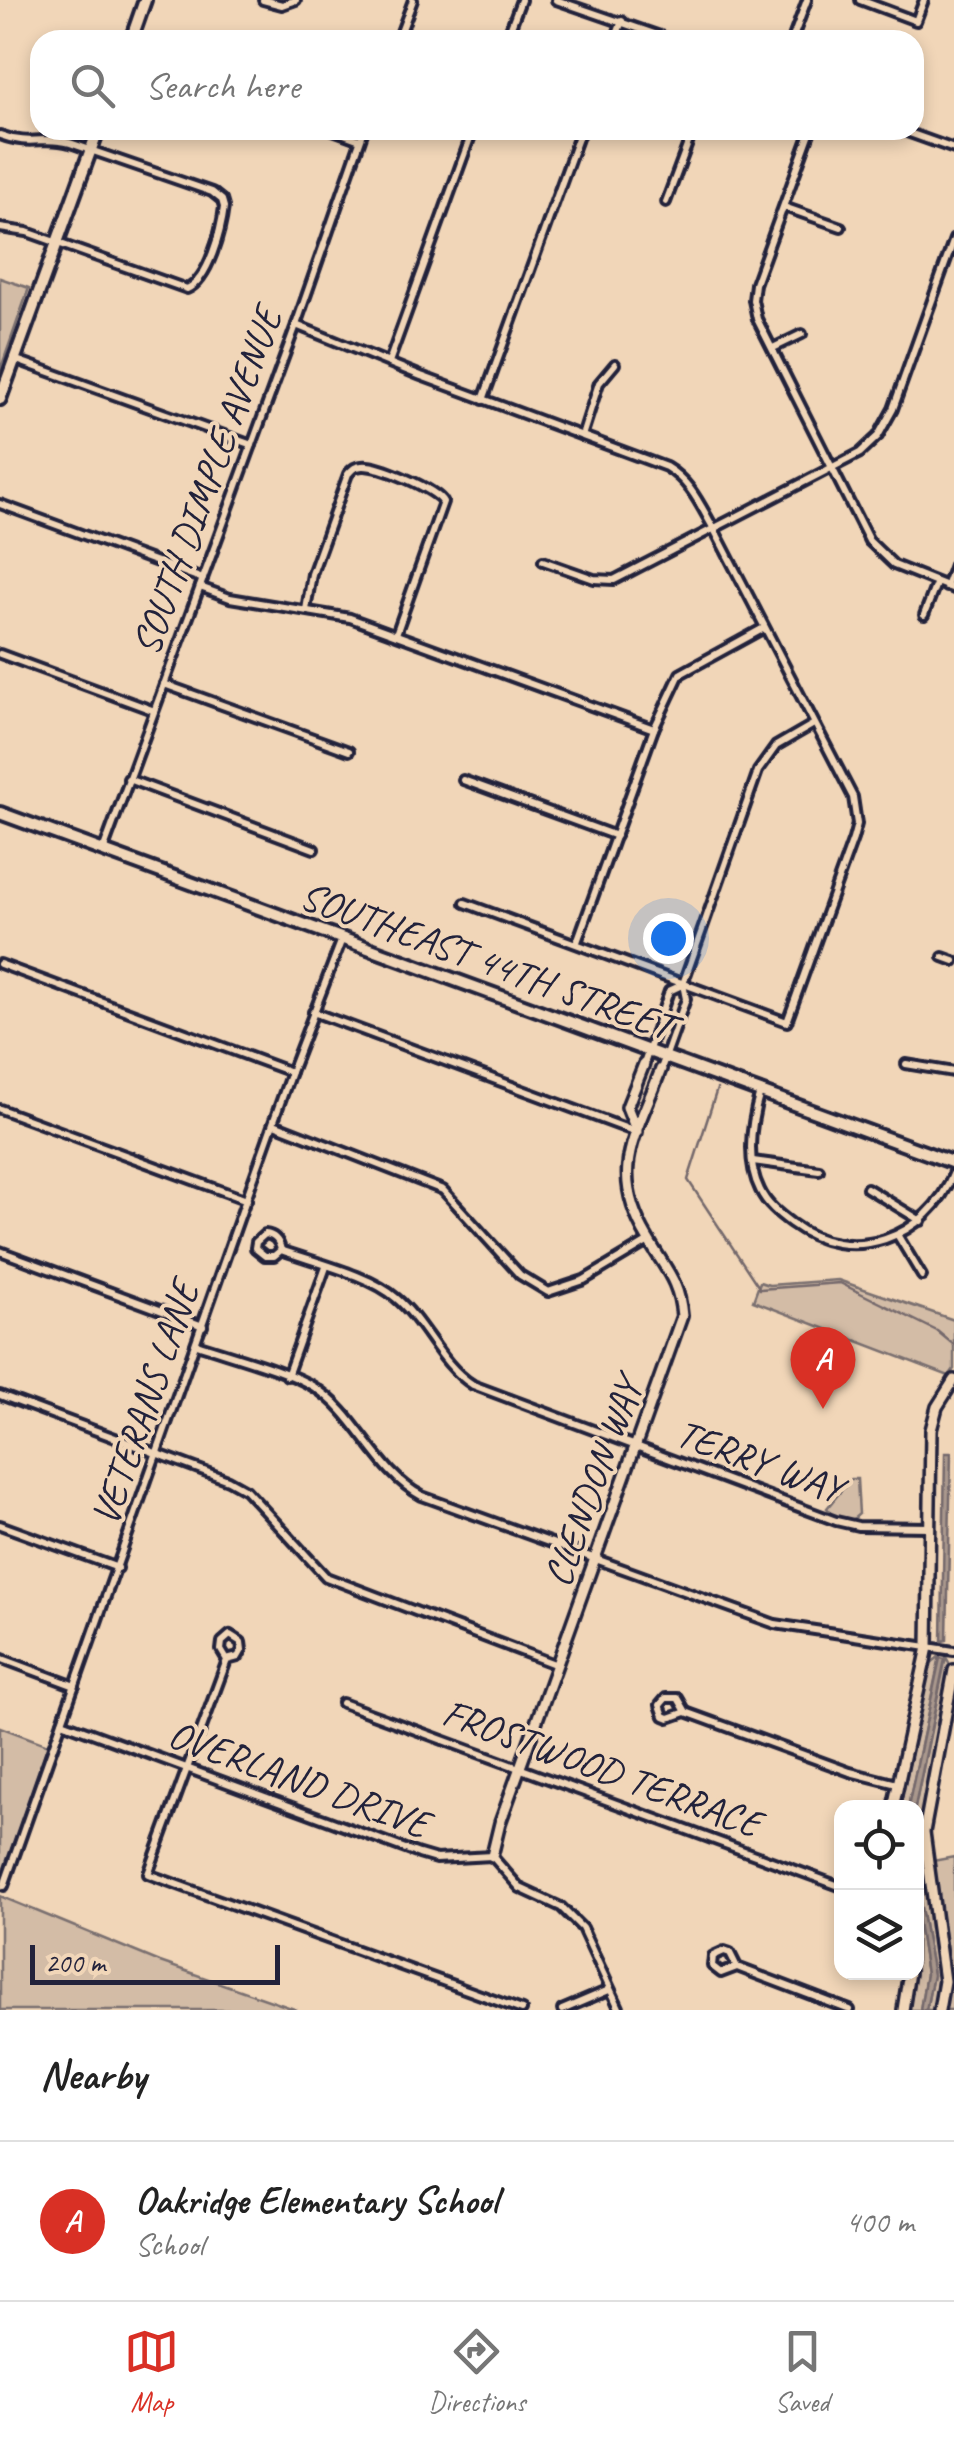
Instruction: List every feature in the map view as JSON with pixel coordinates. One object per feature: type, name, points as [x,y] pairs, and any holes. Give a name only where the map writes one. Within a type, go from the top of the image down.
[{"type":"main road","points":[[134,30],[145,0]]},
{"type":"main road","points":[[0,398],[94,140]]},
{"type":"main road","name":"SOUTHEAST 44TH STREET","points":[[0,813],[954,1164]]},
{"type":"street","points":[[263,0],[282,5],[294,2]]},
{"type":"street","points":[[402,30],[413,0]]},
{"type":"street","points":[[510,30],[521,0]]},
{"type":"street","points":[[556,0],[646,30]]},
{"type":"street","points":[[796,30],[807,0]]},
{"type":"street","points":[[860,0],[916,21],[924,0]]},
{"type":"street","points":[[618,30],[622,21]]},
{"type":"street","points":[[0,135],[30,143],[52,140]]},
{"type":"street","points":[[924,139],[954,150]]},
{"type":"street","points":[[0,228],[27,232],[187,289],[197,284],[223,219],[222,200],[212,192],[63,140]]},
{"type":"street","name":"SOUTH DIMPLE AVENUE","points":[[103,852],[360,140]]},
{"type":"street","points":[[388,362],[469,140]]},
{"type":"street","points":[[483,400],[577,140]]},
{"type":"street","points":[[666,202],[688,140]]},
{"type":"street","points":[[807,140],[753,292],[757,319],[870,541],[881,555],[905,572],[950,588],[954,565]]},
{"type":"street","points":[[784,207],[841,228]]},
{"type":"street","points":[[543,561],[594,579],[614,580],[868,447],[888,419],[954,239]]},
{"type":"street","points":[[296,325],[675,472],[692,489],[852,797],[857,824],[788,1022],[464,903]]},
{"type":"street","points":[[773,348],[802,334]]},
{"type":"street","points":[[14,359],[252,446]]},
{"type":"street","points":[[582,436],[599,383],[616,364]]},
{"type":"street","points":[[306,610],[312,574],[352,470],[370,466],[432,490],[443,502],[396,634]]},
{"type":"street","points":[[0,504],[230,598],[350,618],[654,729]]},
{"type":"street","points":[[924,615],[936,583]]},
{"type":"street","points":[[577,942],[654,729],[680,674],[764,628]]},
{"type":"street","points":[[0,654],[152,710]]},
{"type":"street","points":[[164,684],[348,750]]},
{"type":"street","name":"CLENDON WAY","points":[[492,1856],[500,1823],[682,1316],[677,1284],[649,1241],[626,1192],[626,1166],[686,999],[683,984],[764,759],[776,746],[814,724]]},
{"type":"street","points":[[128,779],[314,849]]},
{"type":"street","points":[[463,780],[616,836]]},
{"type":"street","name":"VETERANS LANE","points":[[4,1886],[342,939]]},
{"type":"street","points":[[943,957],[954,961]]},
{"type":"street","points":[[0,964],[292,1072]]},
{"type":"street","name":"CLENDON WAY","points":[[637,1132],[628,1107],[669,991],[683,984]]},
{"type":"street","points":[[313,1012],[637,1132]]},
{"type":"street","points":[[906,1064],[954,1072]]},
{"type":"street","points":[[634,1090],[651,1096]]},
{"type":"street","points":[[760,1092],[751,1133],[758,1188],[766,1201],[806,1234],[834,1244],[863,1244],[898,1236],[922,1221],[954,1172]]},
{"type":"street","points":[[0,1108],[247,1200]]},
{"type":"street","points":[[274,1124],[443,1190],[520,1275],[548,1292],[584,1280],[649,1241]]},
{"type":"street","points":[[752,1161],[819,1170]]},
{"type":"street","points":[[868,1188],[922,1221]]},
{"type":"street","points":[[898,1236],[922,1276]]},
{"type":"street","name":"TERRY WAY","points":[[281,1250],[397,1298],[458,1376],[473,1385],[836,1522],[932,1527]]},
{"type":"street","points":[[0,1251],[203,1326]]},
{"type":"street","points":[[287,1376],[326,1267]]},
{"type":"street","points":[[198,1344],[314,1386],[410,1490],[796,1630],[951,1651]]},
{"type":"street","points":[[895,1800],[933,1648],[931,1430],[937,1408],[954,1380]]},
{"type":"street","points":[[0,1395],[246,1490],[326,1577],[557,1665]]},
{"type":"street","points":[[0,1525],[118,1568]]},
{"type":"street","points":[[0,1658],[75,1686]]},
{"type":"street","points":[[227,1660],[148,1874],[522,2010]]},
{"type":"street","points":[[940,2010],[944,1981],[924,1832],[949,1717],[954,1670]]},
{"type":"street","name":"FROSTWOOD TERRACE","points":[[342,1703],[834,1884]]},
{"type":"street","points":[[686,1712],[850,1772],[898,1784]]},
{"type":"street","name":"OVERLAND DRIVE","points":[[62,1722],[436,1860],[492,1856]]},
{"type":"street","points":[[492,1856],[520,1888],[571,1915],[582,1928],[620,2010]]},
{"type":"street","points":[[737,1967],[850,2010]]},
{"type":"street","points":[[903,2010],[908,1980]]},
{"type":"street","points":[[562,2010],[609,1990]]},
{"type":"street","points":[[488,2008],[492,1999]]},
{"type":"shaded area","points":[[0,278],[29,288],[0,371]]},
{"type":"shaded area","points":[[838,1280],[954,1320],[954,1369],[949,1376],[753,1301],[760,1282],[769,1285]]},
{"type":"shaded area","points":[[945,1453],[951,1453],[947,1640],[942,1641]]},
{"type":"shaded area","points":[[851,1479],[857,1479],[859,1514],[851,1521],[832,1515],[827,1508]]},
{"type":"shaded area","points":[[940,1656],[909,1800],[902,1800],[930,1664]]},
{"type":"shaded area","points":[[946,1657],[952,1668],[924,1802],[917,1800]]},
{"type":"shaded area","points":[[940,1658],[945,1659],[916,1800],[910,1800]]},
{"type":"shaded area","points":[[0,1727],[48,1745],[0,1882]]},
{"type":"shaded area","points":[[954,1857],[954,2010],[945,2010],[950,1971],[933,1861]]},
{"type":"shaded area","points":[[924,1875],[939,1961],[934,2010],[926,2010],[933,1975],[924,1924]]},
{"type":"shaded area","points":[[0,1896],[160,1962],[297,2010],[0,2010]]},
{"type":"shaded area","points":[[924,1924],[933,1975],[926,2010],[920,2010],[926,1974]]},
{"type":"shaded area","points":[[924,1961],[926,1974],[920,2010],[909,2010],[915,1980],[924,1980]]},
{"type":"waterway","points":[[717,1089],[688,1180],[760,1289],[840,1283],[937,1331],[954,1345]]},
{"type":"place","name":"Oakridge Elementary School","points":[[823,1409]]}]
